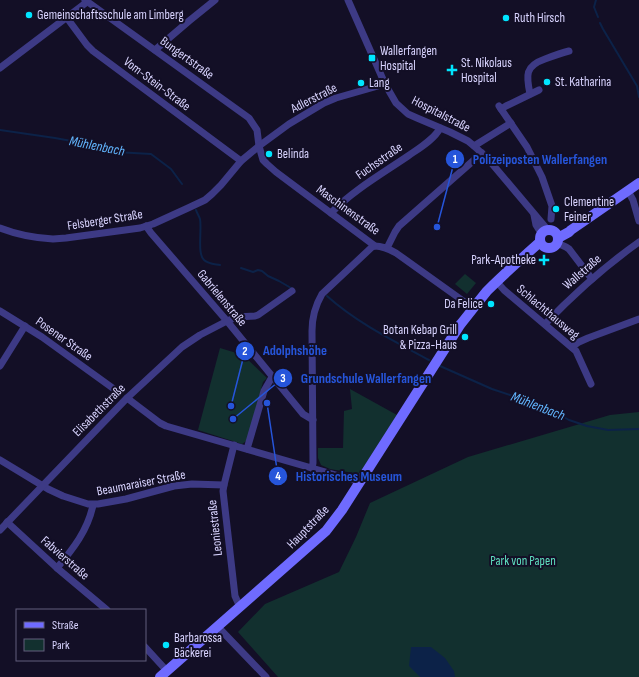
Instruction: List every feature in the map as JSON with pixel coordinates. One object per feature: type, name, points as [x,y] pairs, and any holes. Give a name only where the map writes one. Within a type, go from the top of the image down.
[{"type":"main road","name":"Hauptstraße","points":[[164,674],[326,531],[342,510],[449,341],[473,308],[497,282],[510,270],[522,264],[549,238],[568,232],[639,183]]},
{"type":"street","points":[[156,50],[188,21],[215,0]]},
{"type":"street","name":"Hospitalstraße","points":[[348,0],[384,84],[391,96],[402,109],[417,118],[461,137],[482,153],[538,219],[549,238],[569,249],[592,279]]},
{"type":"street","points":[[0,68],[67,18],[86,1]]},
{"type":"street","name":"Bungertstraße","points":[[86,1],[249,118],[257,130],[260,146]]},
{"type":"street","name":"Vom-Stein-Straße","points":[[67,18],[93,51],[241,161]]},
{"type":"street","points":[[530,94],[528,78],[529,71],[532,66],[537,62],[569,51]]},
{"type":"street","name":"Adlerstraße","points":[[260,146],[289,124],[324,103],[342,96],[384,84]]},
{"type":"street","points":[[539,90],[500,108],[527,147],[542,177],[552,206],[551,220]]},
{"type":"street","points":[[474,146],[510,123]]},
{"type":"street","name":"Fuchsstraße","points":[[331,213],[348,198],[421,147],[435,135],[440,128]]},
{"type":"street","name":"Felsberger Straße","points":[[0,228],[23,236],[53,239],[126,231],[146,226],[205,200],[221,185],[241,161],[260,146]]},
{"type":"street","name":"Maschinenstraße","points":[[260,146],[263,160],[267,164],[331,213],[375,246],[387,248],[406,259],[473,308]]},
{"type":"street","points":[[387,248],[399,226],[482,153]]},
{"type":"street","points":[[628,191],[639,220]]},
{"type":"street","name":"Gabrielenstraße","points":[[146,226],[227,321],[303,414],[313,420]]},
{"type":"street","name":"Wallstraße","points":[[545,324],[592,279],[618,257],[639,242]]},
{"type":"street","points":[[312,468],[312,319],[314,309],[322,294],[372,247],[375,246]]},
{"type":"street","name":"Schlachthausweg","points":[[497,282],[504,290],[572,347],[578,354],[591,384]]},
{"type":"street","name":"Elisabethstraße","points":[[0,530],[127,398],[182,347],[200,335],[227,321],[237,317],[255,316],[292,291]]},
{"type":"street","name":"Posener Straße","points":[[0,311],[25,326],[114,389]]},
{"type":"street","points":[[572,347],[588,338],[639,319]]},
{"type":"street","points":[[0,366],[25,326]]},
{"type":"street","points":[[247,449],[264,391],[272,377]]},
{"type":"street","points":[[127,398],[166,426],[360,482]]},
{"type":"street","name":"Leoniestraße","points":[[234,445],[224,485],[224,501],[235,596],[240,607]]},
{"type":"street","name":"Beaumaraiser Straße","points":[[0,460],[42,486],[63,496],[82,503],[93,505],[126,499],[174,486],[192,484],[224,485]]},
{"type":"street","points":[[57,568],[80,539],[89,519],[93,505]]},
{"type":"street","name":"Fabvierstraße","points":[[7,522],[57,568],[106,609]]},
{"type":"street","points":[[218,626],[266,677]]},
{"type":"street","points":[[146,648],[164,674]]},
{"type":"green space","points":[[465,274],[476,283],[467,294],[455,284]]},
{"type":"green space","points":[[220,348],[243,355],[267,378],[263,382],[247,440],[242,444],[198,430]]},
{"type":"green space","points":[[350,389],[397,415],[359,474],[330,469],[321,465],[318,458],[318,448],[343,448],[344,411],[352,409]]},
{"type":"green space","name":"Park von Papen","points":[[639,412],[639,677],[278,677],[238,632],[265,604],[339,572],[370,503],[468,457],[610,415]]},
{"type":"water","points":[[411,647],[431,647],[445,658],[454,671],[455,677],[420,677],[409,666]]},
{"type":"waterway","points":[[596,0],[594,7],[598,17]]},
{"type":"waterway","points":[[600,23],[637,86],[639,97]]},
{"type":"waterway","name":"Mühlenbach","points":[[0,130],[93,145],[116,152],[151,154],[171,169],[182,184]]},
{"type":"waterway","name":"Mühlenbach","points":[[196,210],[200,219],[200,247],[202,257],[207,262],[220,265]]},
{"type":"waterway","name":"Mühlenbach","points":[[241,268],[253,272],[258,270],[262,271],[268,276],[291,288]]},
{"type":"waterway","name":"Mühlenbach","points":[[327,296],[363,323],[389,339],[429,360]]},
{"type":"waterway","name":"Mühlenbach","points":[[440,366],[492,389],[546,407],[569,420],[587,426],[608,430],[639,429]]},
{"type":"place","name":"Gemeinschaftsschule am Limberg","points":[[29,15]]},
{"type":"place","name":"Ruth Hirsch","points":[[506,18]]},
{"type":"place","name":"Wallerfangen Hospital","points":[[372,58]]},
{"type":"place","name":"St. Nikolaus Hospital","points":[[452,70]]},
{"type":"place","name":"St. Katharina","points":[[547,82]]},
{"type":"place","name":"Lang","points":[[361,83]]},
{"type":"place","name":"Belinda","points":[[269,154]]},
{"type":"place","name":"Clementine Feiner","points":[[556,209]]},
{"type":"place","name":"Polizeiposten Wallerfangen","points":[[437,227]]},
{"type":"place","name":"Park-Apotheke","points":[[544,260]]},
{"type":"place","name":"Da Felice","points":[[491,304]]},
{"type":"place","name":"Botan Kebap Grill & Pizza-Haus","points":[[465,337]]},
{"type":"place","name":"Historisches Museum","points":[[267,403]]},
{"type":"place","name":"Adolphshöhe","points":[[231,406]]},
{"type":"place","name":"Grundschule Wallerfangen","points":[[233,419]]},
{"type":"place","name":"Barbarossa Bäckerei","points":[[166,645]]}]
